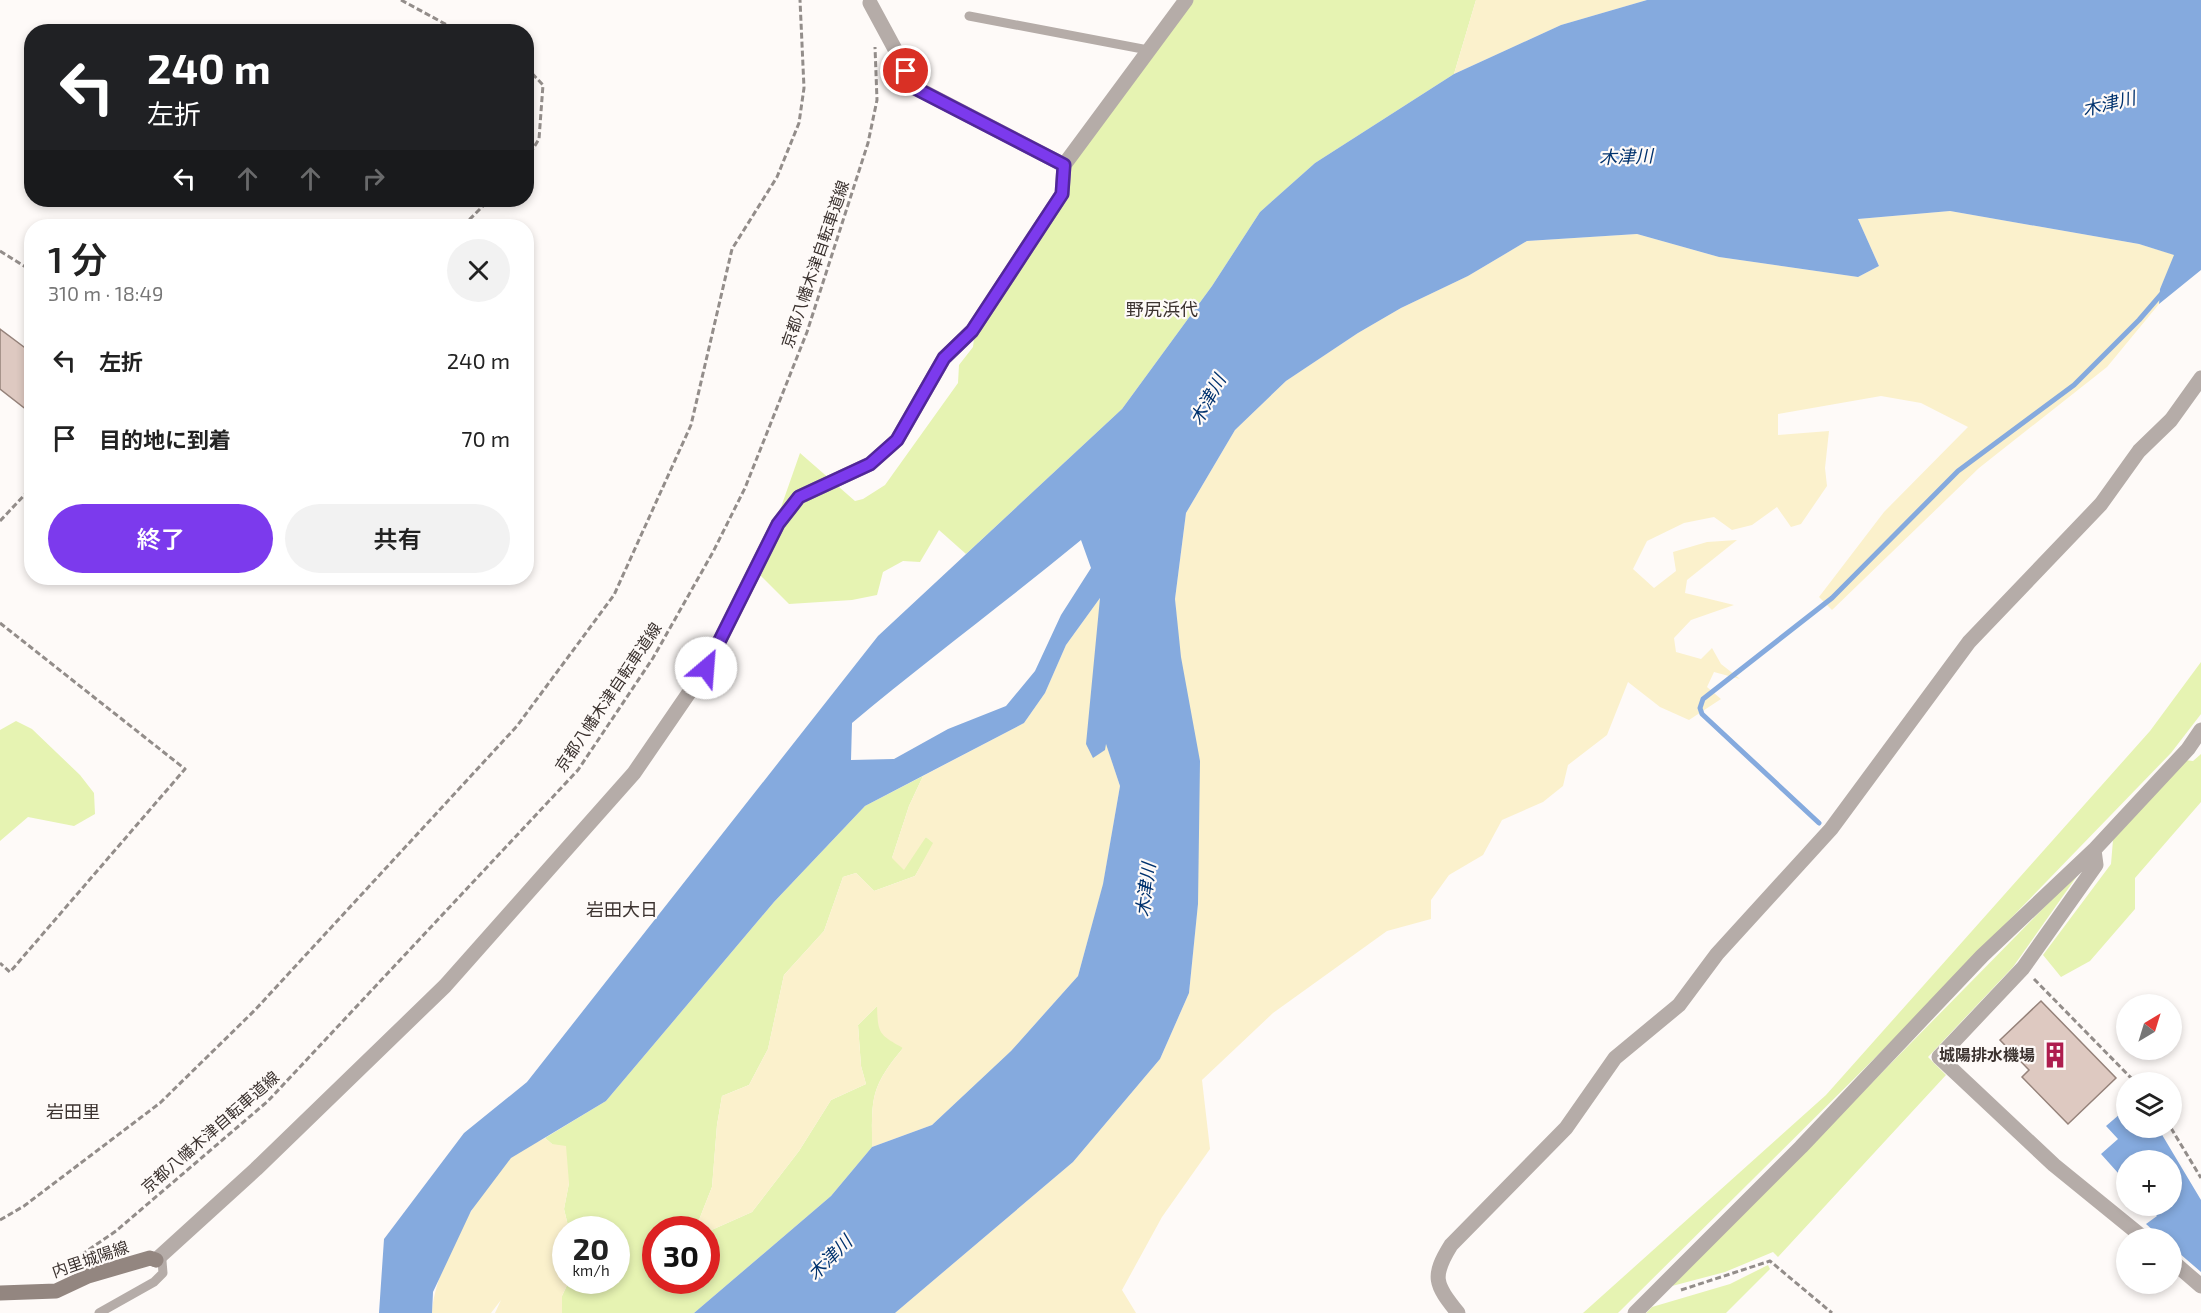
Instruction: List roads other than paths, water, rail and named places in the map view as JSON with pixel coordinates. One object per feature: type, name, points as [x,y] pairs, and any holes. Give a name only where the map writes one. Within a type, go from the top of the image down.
[{"type":"main road","name":"内里城陽線","points":[[0,1293],[56,1291],[88,1276],[150,1258],[156,1260]]},
{"type":"street","points":[[156,1260],[256,1168],[445,986],[634,773],[706,668],[778,524],[799,497],[870,464],[897,440],[944,358],[972,331],[1062,194],[1064,165],[1186,0]]},
{"type":"street","points":[[870,3],[915,88],[1064,165]]},
{"type":"street","points":[[1458,1313],[1441,1292],[1438,1267],[1451,1245],[1566,1128],[1615,1058],[1679,1005],[1717,954],[1832,829],[1969,642],[2101,504],[2139,451],[2171,420],[2201,378]]},
{"type":"street","points":[[1635,1313],[1793,1155],[1982,956],[2094,850],[2194,748],[2201,730]]},
{"type":"street","points":[[2094,850],[2096,865],[2023,968],[1939,1057],[2054,1165],[2131,1228]]},
{"type":"street","points":[[2182,1270],[2201,1286]]},
{"type":"lane","points":[[969,16],[1148,50]]},
{"type":"lane","points":[[99,1313],[154,1282],[163,1273],[162,1262],[156,1260]]},
{"type":"water","name":"木津川","points":[[1647,0],[2201,0],[2201,270],[2159,304],[2160,289],[2174,255],[2139,244],[1950,211],[1858,219],[1879,266],[1858,277],[1719,257],[1637,234],[1527,241],[1468,276],[1401,308],[1358,333],[1286,381],[1235,430],[1186,513],[1175,599],[1181,657],[1200,761],[1198,904],[1189,993],[1160,1059],[1073,1162],[895,1313],[694,1313],[716,1294],[720,1294],[720,1291],[831,1196],[872,1147],[932,1125],[1011,1051],[1078,976],[1103,884],[1120,786],[1106,744],[1105,750],[1093,758],[1086,744],[1100,598],[1066,645],[1045,693],[1024,723],[865,806],[774,902],[606,1101],[511,1158],[471,1211],[433,1292],[432,1313],[379,1313],[384,1239],[464,1133],[527,1082],[878,636],[1122,409],[1212,286],[1260,212],[1315,163],[1454,74],[1561,25]],"holes":[[[1081,540],[1091,568],[1061,615],[1035,671],[1006,706],[948,729],[894,759],[851,760],[852,723]]]},
{"type":"water","points":[[2116,1117],[2116,1137],[2106,1126]]},
{"type":"water","points":[[2164,1138],[2171,1150],[2116,1150],[2116,1171],[2101,1154],[2118,1139]]},
{"type":"water","points":[[2182,1168],[2201,1200],[2201,1272],[2182,1256],[2182,1228],[2151,1228],[2146,1224],[2157,1216],[2182,1216]]},
{"type":"waterway","points":[[1819,823],[1702,714],[1700,708],[1703,699],[1832,598],[1958,471],[2074,385],[2139,320],[2164,291]]},
{"type":"place","name":"城陽排水機場","points":[[2055,1055]]},
{"type":"district","name":"野尻浜代","points":[[1162,310]]},
{"type":"district","name":"岩田大日","points":[[622,910]]},
{"type":"district","name":"岩田里","points":[[73,1112]]}]
